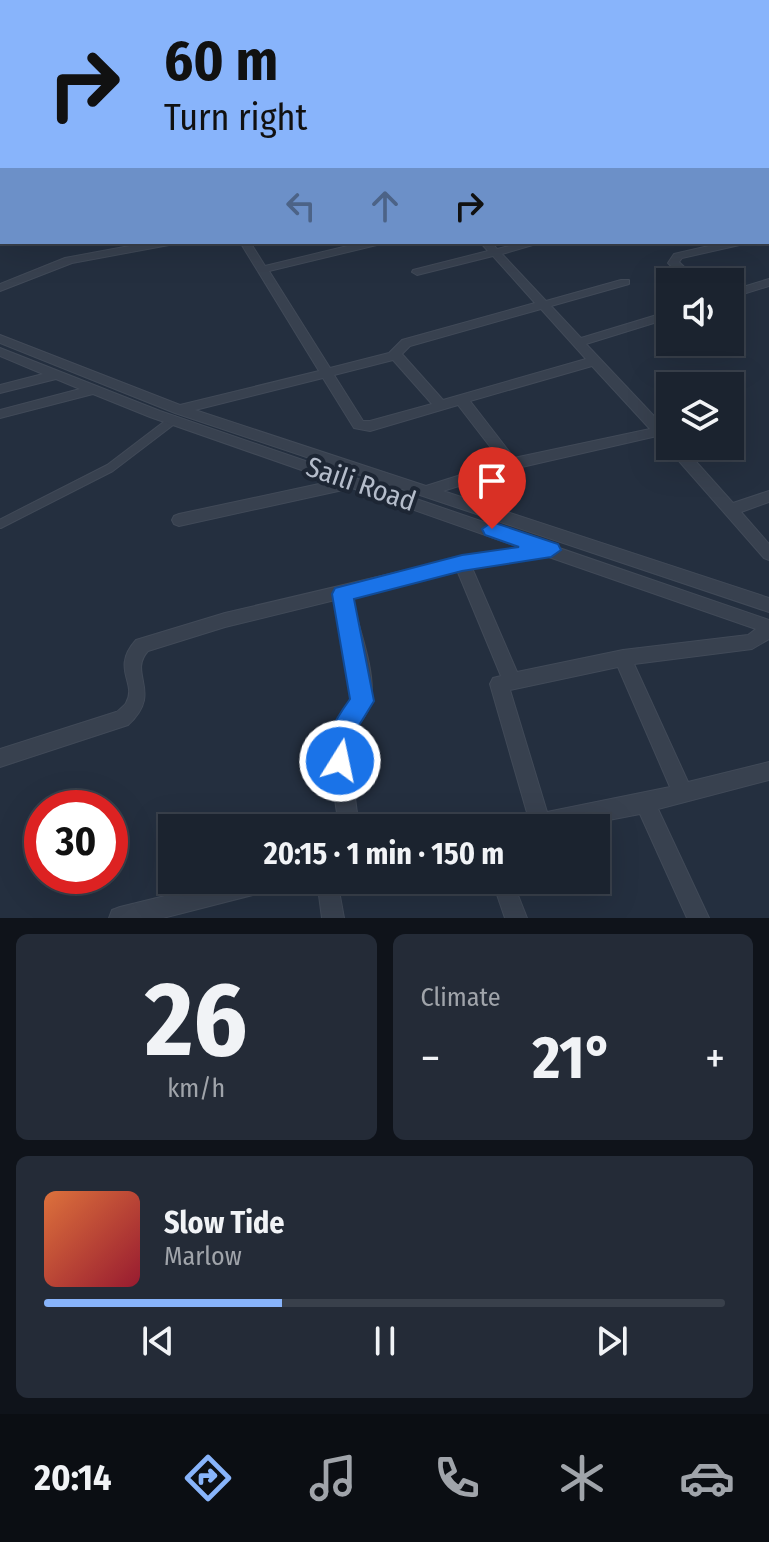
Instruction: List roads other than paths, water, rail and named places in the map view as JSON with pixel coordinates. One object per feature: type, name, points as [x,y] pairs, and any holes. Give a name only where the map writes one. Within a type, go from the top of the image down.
[{"type":"street","points":[[0,288],[69,260],[158,244]]},
{"type":"street","points":[[246,244],[348,411],[363,426],[594,361]]},
{"type":"street","points":[[261,270],[369,244]]},
{"type":"street","points":[[487,244],[656,426]]},
{"type":"street","points":[[417,272],[529,244]]},
{"type":"street","points":[[679,268],[673,263],[678,256],[731,244]]},
{"type":"street","points":[[176,415],[395,354],[406,343],[625,282]]},
{"type":"street","points":[[744,290],[769,282]]},
{"type":"street","points":[[577,343],[656,318]]},
{"type":"street","points":[[0,339],[176,415],[428,491],[769,605]]},
{"type":"street","name":"Saili Road","points":[[0,352],[92,390],[176,415],[355,482],[769,628]]},
{"type":"street","points":[[395,354],[440,405]]},
{"type":"street","points":[[0,389],[55,375]]},
{"type":"street","points":[[0,414],[92,390]]},
{"type":"street","points":[[461,399],[511,464]]},
{"type":"street","points":[[428,491],[511,464],[656,441]]},
{"type":"street","points":[[687,460],[769,554]]},
{"type":"street","points":[[179,520],[355,482]]},
{"type":"street","points":[[731,510],[769,496]]},
{"type":"street","points":[[0,758],[122,719],[136,710],[139,701],[131,660],[142,645],[225,620],[462,563],[551,550],[566,537]]},
{"type":"street","points":[[462,563],[512,682]]},
{"type":"street","points":[[342,594],[362,701],[341,732],[339,745],[347,814]]},
{"type":"street","points":[[538,814],[499,684],[623,658],[752,642],[769,628]]},
{"type":"street","points":[[623,658],[683,793]]},
{"type":"street","points":[[593,814],[769,771]]},
{"type":"street","points":[[645,803],[698,918]]},
{"type":"street","points":[[120,918],[216,894]]},
{"type":"street","points":[[329,894],[333,918]]},
{"type":"street","points":[[507,894],[516,918]]},
{"type":"lane","points":[[0,524],[110,468],[176,415]]}]
